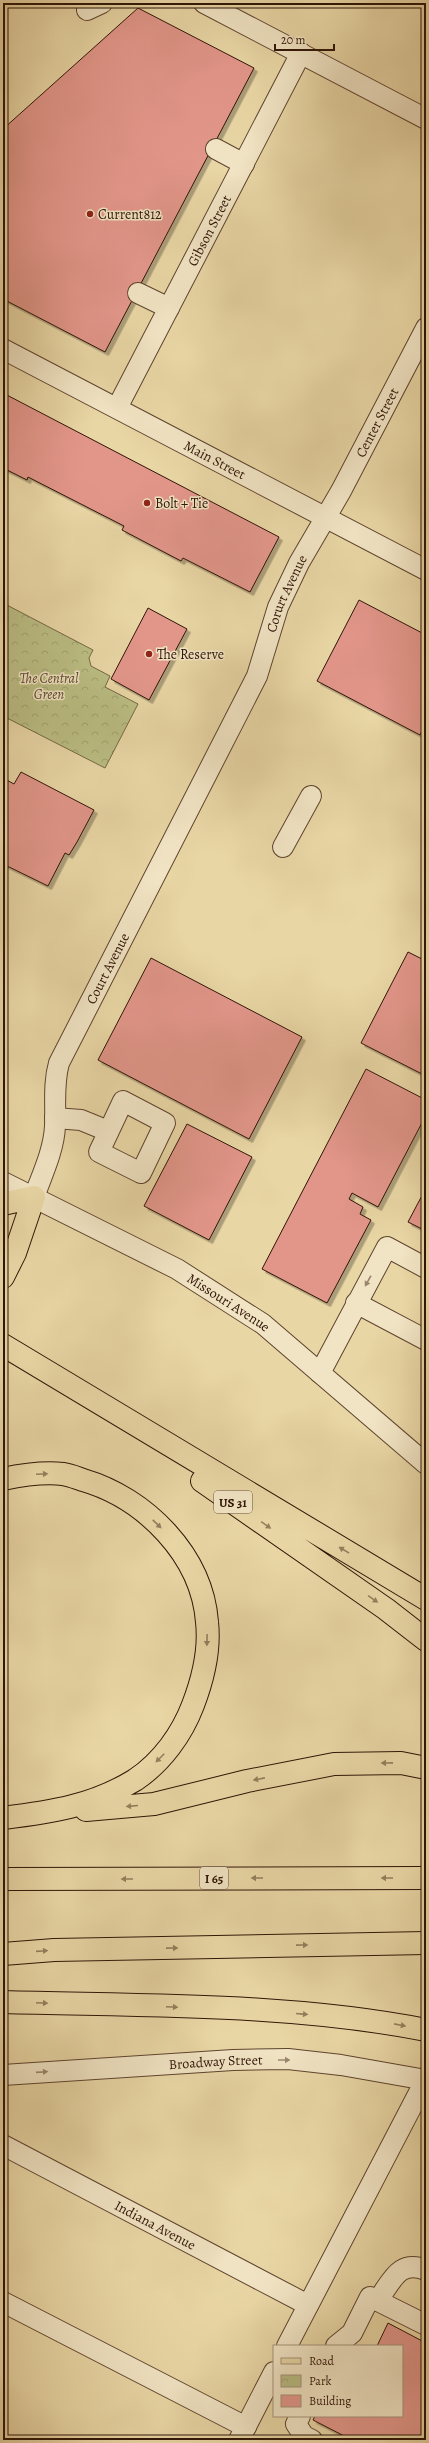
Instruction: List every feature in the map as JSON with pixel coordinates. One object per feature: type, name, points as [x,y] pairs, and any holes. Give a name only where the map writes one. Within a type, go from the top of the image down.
[{"type":"main road","points":[[3,1204],[34,1197]]},
{"type":"main road","points":[[3,1277],[15,1253],[34,1197]]},
{"type":"main road","name":"US 31","points":[[3,1345],[426,1599]]},
{"type":"main road","name":"US 31","points":[[38,1367],[386,1609],[426,1640]]},
{"type":"main road","points":[[3,1479],[23,1475],[63,1474],[97,1484],[129,1500],[159,1525],[182,1552],[198,1585],[207,1621],[207,1651],[198,1691],[186,1722],[167,1751],[148,1770],[101,1798],[60,1811],[3,1818]]},
{"type":"main road","points":[[3,1818],[154,1804],[247,1781],[334,1764],[400,1763],[426,1768]]},
{"type":"main road","name":"I 65","points":[[3,1879],[426,1878]]},
{"type":"main road","points":[[3,1954],[54,1950],[421,1943]]},
{"type":"main road","points":[[3,2002],[272,2011],[374,2020],[426,2030]]},
{"type":"street","points":[[204,3],[426,119]]},
{"type":"street","name":"Gibson Street","points":[[117,408],[301,53]]},
{"type":"street","points":[[216,149],[244,164]]},
{"type":"street","points":[[138,293],[169,308]]},
{"type":"street","name":"Center Street","points":[[326,517],[426,328]]},
{"type":"street","name":"Main Street","points":[[3,349],[426,570]]},
{"type":"street","name":"Corurt Avenue","points":[[220,750],[257,676],[278,607],[299,563],[326,517]]},
{"type":"street","name":"Court Avenue","points":[[34,1197],[53,1142],[55,1084],[59,1064],[220,750]]},
{"type":"street","points":[[283,847],[311,796]]},
{"type":"street","points":[[55,1118],[81,1120],[108,1131]]},
{"type":"street","name":"Missouri Avenue","points":[[3,1182],[177,1269],[263,1324],[426,1464]]},
{"type":"street","points":[[320,1373],[387,1247],[426,1268]]},
{"type":"street","points":[[356,1303],[426,1340]]},
{"type":"street","name":"Broadway Street","points":[[3,2075],[233,2060],[288,2059],[341,2065],[426,2079]]},
{"type":"street","points":[[288,2345],[426,2079]]},
{"type":"street","name":"Indiana Avenue","points":[[3,2145],[308,2305]]},
{"type":"street","points":[[378,2300],[405,2266],[416,2266],[426,2270]]},
{"type":"street","points":[[336,2345],[338,2342],[352,2333],[370,2297],[426,2325]]},
{"type":"street","points":[[3,2302],[242,2433],[273,2374]]},
{"type":"street","points":[[300,2417],[296,2424],[304,2436],[312,2440]]},
{"type":"green space","name":"The Central Green","points":[[3,603],[93,650],[89,658],[91,666],[110,676],[105,687],[138,704],[105,768],[3,716]]},
{"type":"building","name":"Current812","points":[[138,8],[254,68],[105,352],[3,299],[3,129]]},
{"type":"building","name":"Bolt + Tie","points":[[3,393],[279,537],[250,592],[183,558],[181,561],[122,530],[124,526],[28,477],[27,480],[3,468]]},
{"type":"building","points":[[359,600],[426,635],[426,723],[420,735],[317,681]]},
{"type":"building","name":"The Reserve","points":[[148,608],[187,629],[149,700],[111,679]]},
{"type":"building","points":[[21,772],[94,810],[69,855],[65,853],[48,886],[3,864],[3,778],[14,784]]},
{"type":"building","points":[[408,952],[426,961],[426,1076],[361,1043]]},
{"type":"building","points":[[151,958],[302,1037],[249,1139],[98,1060]]},
{"type":"building","points":[[366,1069],[426,1100],[426,1115],[378,1207],[352,1193],[349,1199],[363,1207],[360,1214],[371,1220],[327,1303],[262,1269]]},
{"type":"building","points":[[187,1124],[252,1157],[209,1240],[144,1206]]},
{"type":"building","points":[[426,1188],[426,1231],[408,1222]]},
{"type":"building","points":[[388,2323],[426,2343],[426,2440],[352,2440],[313,2420],[314,2417],[403,2417],[403,2345],[377,2345]]},
{"type":"place","name":"Current812","points":[[90,214]]},
{"type":"place","name":"Bolt + Tie","points":[[147,503]]},
{"type":"place","name":"The Reserve","points":[[149,654]]}]
